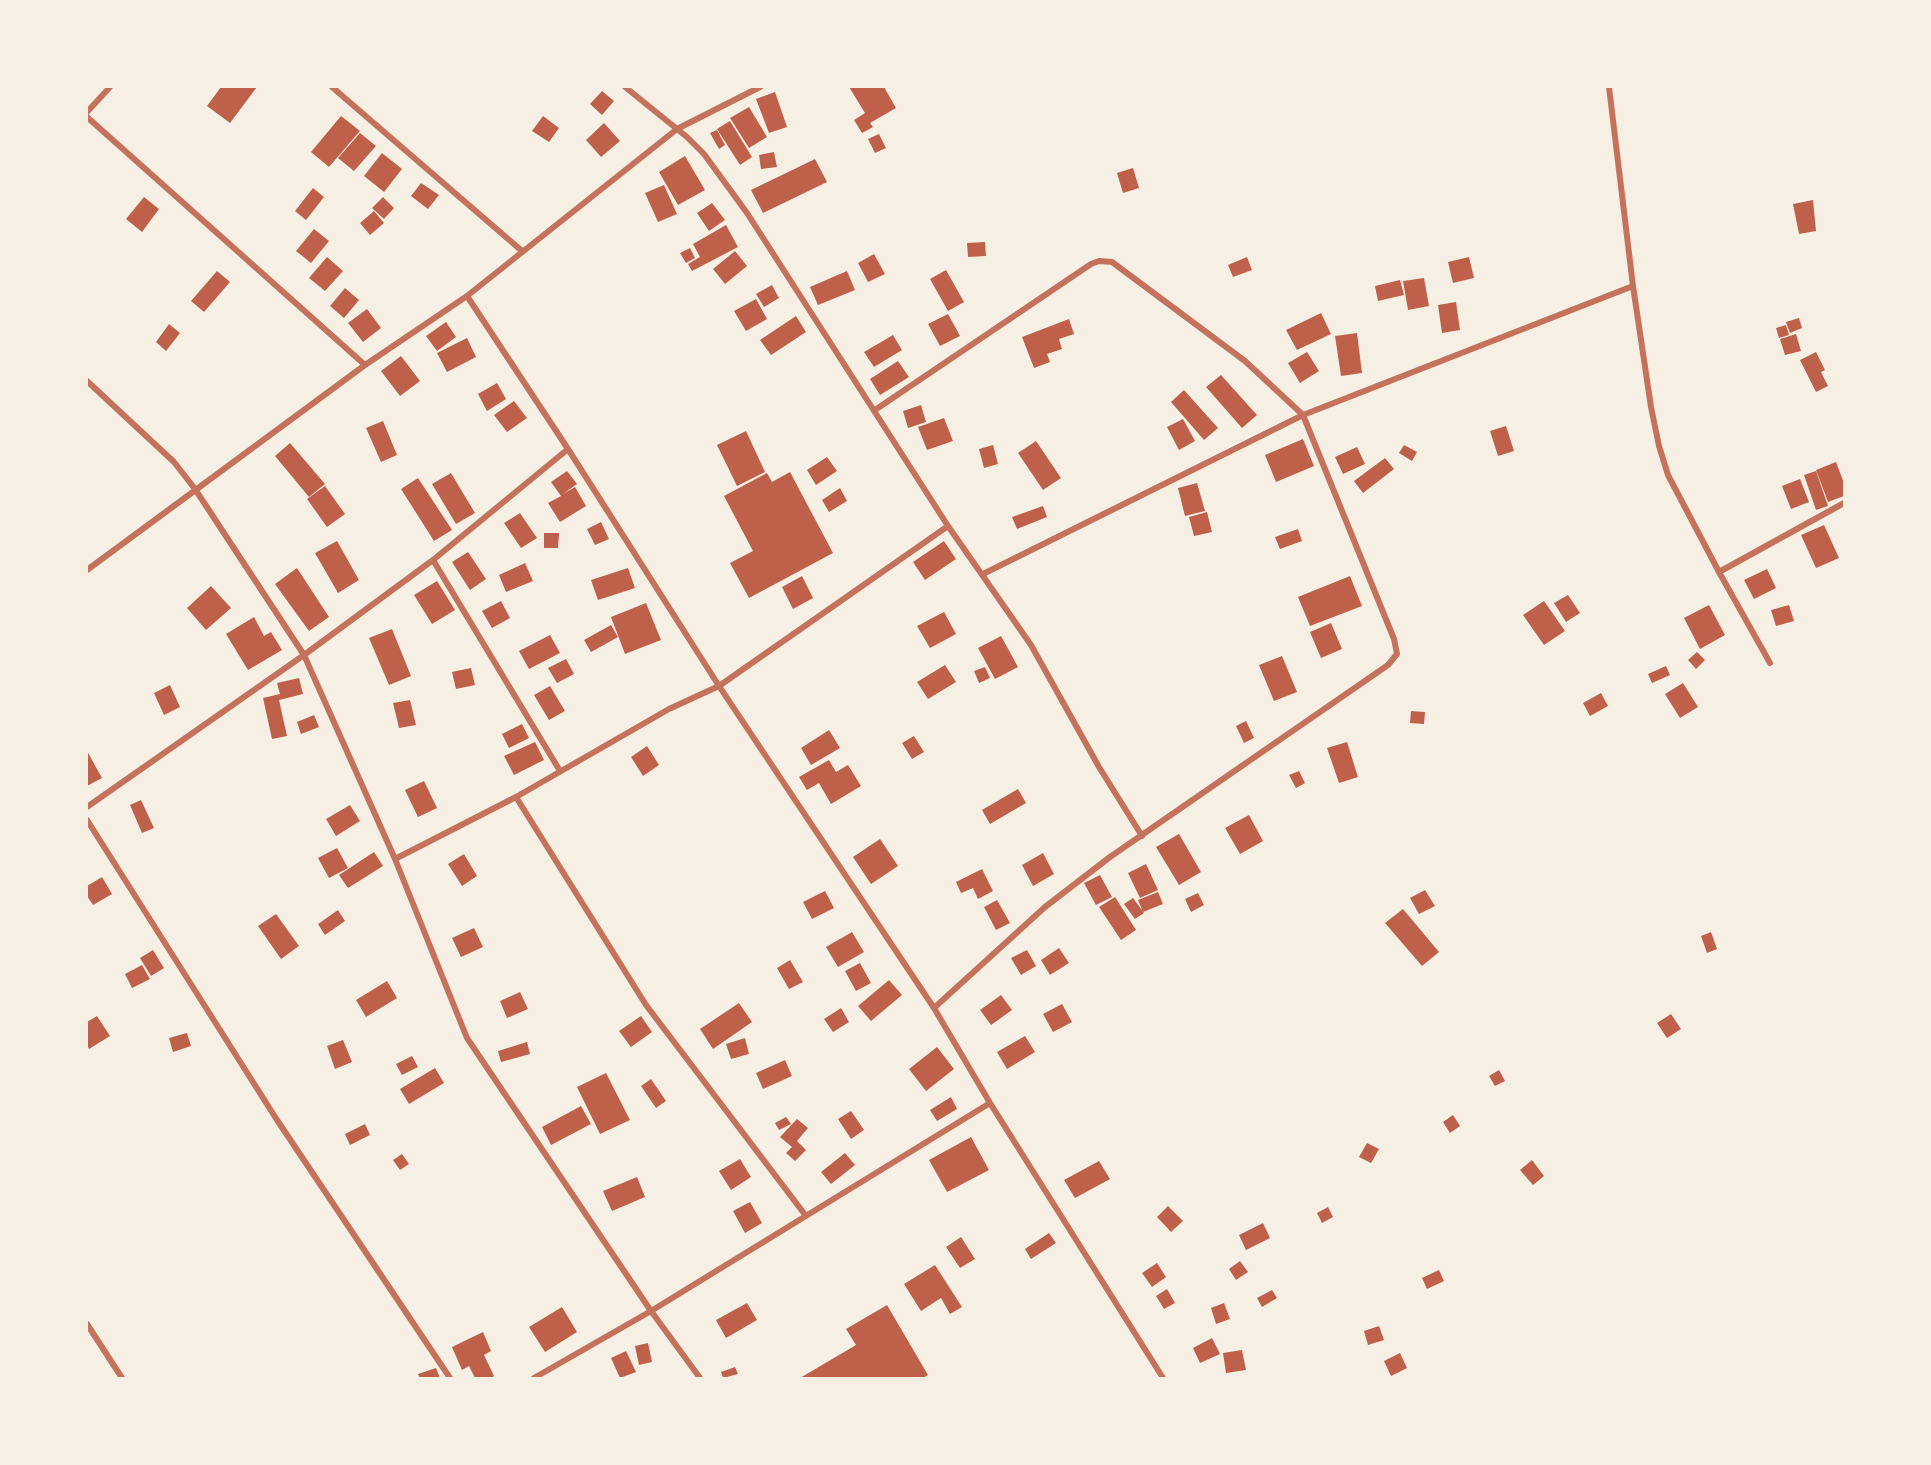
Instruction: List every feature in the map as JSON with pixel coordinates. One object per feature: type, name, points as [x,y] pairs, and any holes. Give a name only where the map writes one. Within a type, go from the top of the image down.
[{"type":"street","points":[[87,112],[110,87]]},
{"type":"street","points":[[332,87],[522,251]]},
{"type":"street","points":[[625,87],[704,154],[747,213],[948,526],[1031,645],[1099,767],[1142,837]]},
{"type":"street","points":[[87,570],[365,365],[467,296],[677,129],[760,87]]},
{"type":"street","points":[[1609,87],[1633,286],[1659,446],[1668,475],[1770,663]]},
{"type":"street","points":[[87,117],[365,365]]},
{"type":"street","points":[[875,410],[1091,264],[1107,260],[1112,262],[1245,361],[1303,415],[1394,639],[1397,654],[1388,665],[1110,857],[1045,907],[934,1008]]},
{"type":"street","points":[[983,574],[1303,415],[1633,286]]},
{"type":"street","points":[[467,296],[719,686],[934,1008],[990,1103],[1162,1378]]},
{"type":"street","points":[[87,381],[174,462],[195,489],[304,655],[395,859],[467,1038],[651,1311],[700,1378]]},
{"type":"street","points":[[87,807],[304,655],[433,560],[568,449]]},
{"type":"street","points":[[1719,572],[1844,503]]},
{"type":"street","points":[[395,859],[516,797],[669,709],[719,686],[948,526]]},
{"type":"street","points":[[433,560],[560,771]]},
{"type":"street","points":[[516,797],[645,1005],[806,1215]]},
{"type":"street","points":[[87,820],[277,1120],[450,1378]]},
{"type":"street","points":[[534,1378],[651,1311],[990,1103]]},
{"type":"street","points":[[87,1324],[122,1378]]},
{"type":"building","points":[[221,87],[257,87],[230,123],[207,106]]},
{"type":"building","points":[[849,87],[884,87],[896,108],[870,123],[873,127],[862,133],[854,120],[865,113]]},
{"type":"building","points":[[602,91],[614,101],[602,115],[590,104]]},
{"type":"building","points":[[775,92],[787,127],[769,133],[756,99]]},
{"type":"building","points":[[749,107],[767,137],[749,148],[730,118]]},
{"type":"building","points":[[341,116],[360,131],[329,167],[311,152]]},
{"type":"building","points":[[543,116],[559,128],[549,142],[532,131]]},
{"type":"building","points":[[730,121],[752,157],[740,165],[717,129]]},
{"type":"building","points":[[604,123],[620,141],[601,157],[586,140]]},
{"type":"building","points":[[717,130],[725,145],[719,149],[710,133]]},
{"type":"building","points":[[360,133],[376,146],[354,171],[338,158]]},
{"type":"building","points":[[879,134],[886,148],[875,153],[868,139]]},
{"type":"building","points":[[774,152],[777,167],[761,169],[759,155]]},
{"type":"building","points":[[382,153],[402,169],[384,192],[364,176]]},
{"type":"building","points":[[685,156],[705,190],[678,205],[659,172]]},
{"type":"building","points":[[815,159],[827,182],[763,213],[751,190]]},
{"type":"building","points":[[1133,168],[1139,188],[1123,193],[1117,173]]},
{"type":"building","points":[[421,183],[439,195],[428,209],[411,196]]},
{"type":"building","points":[[664,185],[677,214],[658,222],[645,193]]},
{"type":"building","points":[[313,188],[324,197],[306,220],[295,211]]},
{"type":"building","points":[[144,197],[159,209],[142,232],[126,219]]},
{"type":"building","points":[[383,197],[394,208],[384,219],[372,208]]},
{"type":"building","points":[[1813,200],[1816,231],[1799,234],[1793,204]]},
{"type":"building","points":[[712,203],[725,220],[709,231],[697,213]]},
{"type":"building","points":[[374,211],[384,223],[370,235],[360,223]]},
{"type":"building","points":[[726,225],[738,247],[692,271],[688,264],[700,257],[693,244]]},
{"type":"building","points":[[314,229],[329,241],[311,263],[296,251]]},
{"type":"building","points":[[985,242],[986,256],[968,257],[967,243]]},
{"type":"building","points":[[690,248],[695,258],[686,263],[680,253]]},
{"type":"building","points":[[735,251],[747,266],[725,284],[713,269]]},
{"type":"building","points":[[874,254],[885,274],[868,282],[858,263]]},
{"type":"building","points":[[327,257],[343,271],[325,291],[309,278]]},
{"type":"building","points":[[1247,257],[1252,270],[1233,277],[1228,265]]},
{"type":"building","points":[[1469,257],[1474,278],[1453,283],[1448,262]]},
{"type":"building","points":[[946,270],[964,302],[948,311],[930,279]]},
{"type":"building","points":[[217,271],[230,282],[204,312],[191,301]]},
{"type":"building","points":[[847,271],[855,290],[818,305],[810,287]]},
{"type":"building","points":[[1424,278],[1429,306],[1408,310],[1403,281]]},
{"type":"building","points":[[1400,280],[1404,295],[1378,301],[1375,286]]},
{"type":"building","points":[[772,285],[779,298],[764,307],[756,294]]},
{"type":"building","points":[[345,288],[359,300],[344,318],[330,306]]},
{"type":"building","points":[[756,299],[767,319],[746,331],[734,311]]},
{"type":"building","points":[[1456,302],[1460,330],[1442,333],[1438,305]]},
{"type":"building","points":[[367,309],[381,328],[363,342],[348,323]]},
{"type":"building","points":[[1321,313],[1331,334],[1297,350],[1286,330]]},
{"type":"building","points":[[948,314],[960,336],[940,346],[928,324]]},
{"type":"building","points":[[796,316],[806,332],[771,355],[760,340]]},
{"type":"building","points":[[1799,318],[1802,328],[1790,333],[1786,322]]},
{"type":"building","points":[[1069,319],[1074,334],[1059,339],[1062,349],[1047,354],[1050,362],[1034,368],[1022,337]]},
{"type":"building","points":[[446,322],[456,337],[437,351],[426,336]]},
{"type":"building","points":[[169,324],[180,333],[166,351],[156,342]]},
{"type":"building","points":[[1786,325],[1789,335],[1779,338],[1776,328]]},
{"type":"building","points":[[1357,333],[1362,373],[1341,376],[1335,336]]},
{"type":"building","points":[[1796,334],[1801,351],[1785,355],[1780,339]]},
{"type":"building","points":[[893,335],[902,350],[874,367],[864,352]]},
{"type":"building","points":[[467,338],[476,357],[447,372],[437,353]]},
{"type":"building","points":[[1307,352],[1319,371],[1300,383],[1288,363]]},
{"type":"building","points":[[1816,352],[1825,370],[1821,372],[1828,386],[1816,392],[1800,360]]},
{"type":"building","points":[[401,356],[420,381],[400,396],[381,371]]},
{"type":"building","points":[[898,361],[909,377],[880,395],[870,379]]},
{"type":"building","points":[[1221,375],[1257,415],[1242,428],[1206,387]]},
{"type":"building","points":[[497,383],[506,399],[487,411],[478,394]]},
{"type":"building","points":[[1184,390],[1218,428],[1204,440],[1171,402]]},
{"type":"building","points":[[514,401],[527,418],[507,432],[494,415]]},
{"type":"building","points":[[921,405],[926,422],[908,428],[903,411]]},
{"type":"building","points":[[944,418],[953,441],[927,450],[918,427]]},
{"type":"building","points":[[1183,419],[1195,441],[1179,450],[1167,427]]},
{"type":"building","points":[[383,421],[397,455],[381,462],[366,428]]},
{"type":"building","points":[[1506,426],[1514,451],[1498,456],[1490,431]]},
{"type":"building","points":[[746,431],[765,472],[737,486],[717,445]]},
{"type":"building","points":[[1303,439],[1314,466],[1276,482],[1265,455]]},
{"type":"building","points":[[1036,441],[1061,478],[1043,490],[1018,453]]},
{"type":"building","points":[[290,443],[325,484],[309,497],[275,456]]},
{"type":"building","points":[[993,445],[998,464],[984,468],[979,449]]},
{"type":"building","points":[[1404,445],[1417,452],[1412,461],[1399,453]]},
{"type":"building","points":[[1357,447],[1365,464],[1343,474],[1335,457]]},
{"type":"building","points":[[827,457],[837,471],[816,485],[807,470]]},
{"type":"building","points":[[1385,458],[1394,469],[1363,493],[1354,481]]},
{"type":"building","points":[[1836,462],[1844,483],[1844,496],[1828,502],[1816,470]]},
{"type":"building","points":[[567,471],[577,484],[563,494],[575,487],[586,506],[560,522],[548,503],[561,496],[551,482]]},
{"type":"building","points":[[1816,471],[1828,506],[1816,510],[1804,475]]},
{"type":"building","points":[[790,472],[833,553],[749,598],[730,563],[753,551],[724,496],[767,473],[772,482]]},
{"type":"building","points":[[451,473],[475,513],[456,524],[432,484]]},
{"type":"building","points":[[418,478],[452,530],[434,541],[401,489]]},
{"type":"building","points":[[1800,479],[1809,502],[1791,509],[1782,486]]},
{"type":"building","points":[[1197,483],[1205,511],[1185,516],[1178,488]]},
{"type":"building","points":[[325,486],[345,514],[327,527],[307,499]]},
{"type":"building","points":[[840,488],[847,501],[829,512],[822,500]]},
{"type":"building","points":[[1043,506],[1047,517],[1017,529],[1012,517]]},
{"type":"building","points":[[1207,512],[1212,532],[1194,536],[1189,517]]},
{"type":"building","points":[[520,513],[537,538],[521,548],[504,523]]},
{"type":"building","points":[[601,522],[609,539],[595,545],[587,529]]},
{"type":"building","points":[[1824,525],[1839,558],[1816,568],[1801,535]]},
{"type":"building","points":[[1298,529],[1302,541],[1280,549],[1275,537]]},
{"type":"building","points":[[544,533],[559,533],[558,548],[544,548]]},
{"type":"building","points":[[337,541],[359,580],[338,593],[315,553]]},
{"type":"building","points":[[944,541],[956,559],[925,580],[913,562]]},
{"type":"building","points":[[468,552],[486,579],[470,590],[452,562]]},
{"type":"building","points":[[525,563],[533,581],[506,592],[499,575]]},
{"type":"building","points":[[297,568],[329,617],[309,631],[275,584]]},
{"type":"building","points":[[628,568],[635,588],[598,600],[591,580]]},
{"type":"building","points":[[1767,569],[1776,588],[1754,599],[1744,580]]},
{"type":"building","points":[[802,576],[813,598],[793,609],[782,587]]},
{"type":"building","points":[[1350,576],[1362,606],[1310,626],[1298,597]]},
{"type":"building","points":[[437,581],[455,610],[432,624],[414,595]]},
{"type":"building","points":[[211,586],[231,608],[206,630],[187,608]]},
{"type":"building","points":[[1568,595],[1580,613],[1566,622],[1554,603]]},
{"type":"building","points":[[501,601],[510,618],[492,628],[482,611]]},
{"type":"building","points":[[1544,601],[1565,631],[1544,645],[1523,615]]},
{"type":"building","points":[[646,603],[661,640],[625,654],[611,617]]},
{"type":"building","points":[[1709,605],[1725,635],[1700,649],[1684,618]]},
{"type":"building","points":[[1789,605],[1794,621],[1776,626],[1771,610]]},
{"type":"building","points":[[944,612],[956,634],[930,648],[917,626]]},
{"type":"building","points":[[254,617],[264,636],[271,632],[282,650],[248,670],[226,634]]},
{"type":"building","points":[[1331,623],[1342,649],[1321,658],[1310,632]]},
{"type":"building","points":[[611,625],[618,637],[591,652],[584,640]]},
{"type":"building","points":[[392,629],[411,676],[389,685],[369,638]]},
{"type":"building","points":[[550,635],[560,653],[529,669],[519,651]]},
{"type":"building","points":[[1001,636],[1018,667],[995,679],[978,648]]},
{"type":"building","points":[[1697,652],[1705,660],[1696,669],[1688,660]]},
{"type":"building","points":[[1282,656],[1297,692],[1274,701],[1259,665]]},
{"type":"building","points":[[566,659],[574,674],[557,683],[548,668]]},
{"type":"building","points":[[945,665],[956,682],[928,699],[917,682]]},
{"type":"building","points":[[1666,666],[1670,675],[1652,683],[1648,674]]},
{"type":"building","points":[[985,667],[990,678],[979,683],[974,671]]},
{"type":"building","points":[[471,668],[475,685],[456,689],[452,672]]},
{"type":"building","points":[[299,678],[303,694],[279,700],[287,736],[272,739],[263,698],[280,694],[277,683]]},
{"type":"building","points":[[1683,683],[1698,707],[1680,718],[1665,694]]},
{"type":"building","points":[[170,685],[180,707],[164,715],[154,693]]},
{"type":"building","points":[[550,686],[565,711],[549,720],[534,695]]},
{"type":"building","points":[[1601,693],[1608,706],[1590,716],[1583,703]]},
{"type":"building","points":[[410,700],[416,725],[399,728],[393,703]]},
{"type":"building","points":[[1411,711],[1425,712],[1424,724],[1410,723]]},
{"type":"building","points":[[314,715],[319,727],[301,734],[297,722]]},
{"type":"building","points":[[1246,721],[1254,738],[1244,743],[1236,726]]},
{"type":"building","points":[[522,724],[529,738],[509,748],[502,734]]},
{"type":"building","points":[[829,730],[840,748],[811,765],[801,748]]},
{"type":"building","points":[[914,736],[924,752],[912,759],[902,743]]},
{"type":"building","points":[[535,742],[544,760],[514,775],[504,756]]},
{"type":"building","points":[[1347,742],[1358,777],[1339,783],[1327,748]]},
{"type":"building","points":[[647,746],[659,765],[643,776],[631,757]]},
{"type":"building","points":[[87,751],[102,778],[87,786]]},
{"type":"building","points":[[829,760],[836,772],[848,765],[861,786],[831,804],[819,783],[807,790],[799,777]]},
{"type":"building","points":[[1299,771],[1305,783],[1296,788],[1289,775]]},
{"type":"building","points":[[424,781],[437,808],[418,817],[405,790]]},
{"type":"building","points":[[1018,789],[1026,803],[990,824],[982,810]]},
{"type":"building","points":[[141,800],[154,828],[142,833],[130,805]]},
{"type":"building","points":[[350,805],[360,821],[336,836],[326,819]]},
{"type":"building","points":[[1249,815],[1263,841],[1240,854],[1225,828]]},
{"type":"building","points":[[1179,834],[1201,872],[1179,885],[1156,847]]},
{"type":"building","points":[[880,839],[898,866],[871,884],[853,857]]},
{"type":"building","points":[[337,848],[348,868],[329,878],[318,858]]},
{"type":"building","points":[[374,852],[383,866],[348,888],[339,875]]},
{"type":"building","points":[[1043,853],[1054,874],[1033,886],[1022,865]]},
{"type":"building","points":[[464,854],[477,876],[462,886],[448,864]]},
{"type":"building","points":[[1146,864],[1158,890],[1140,898],[1128,873]]},
{"type":"building","points":[[982,869],[993,891],[978,899],[973,888],[961,893],[956,882]]},
{"type":"building","points":[[1100,875],[1112,897],[1096,905],[1084,883]]},
{"type":"building","points":[[102,877],[112,894],[93,905],[87,896],[87,886]]},
{"type":"building","points":[[1425,890],[1435,906],[1419,914],[1410,898]]},
{"type":"building","points":[[825,891],[834,908],[812,919],[803,902]]},
{"type":"building","points":[[1158,892],[1163,904],[1143,912],[1138,900]]},
{"type":"building","points":[[1198,893],[1204,905],[1191,912],[1185,899]]},
{"type":"building","points":[[1115,897],[1136,930],[1121,940],[1099,907]]},
{"type":"building","points":[[1133,898],[1144,913],[1135,919],[1124,904]]},
{"type":"building","points":[[997,900],[1010,923],[996,930],[984,907]]},
{"type":"building","points":[[1403,909],[1439,952],[1422,966],[1385,923]]},
{"type":"building","points":[[338,910],[345,921],[325,935],[318,924]]},
{"type":"building","points":[[276,914],[299,946],[281,959],[258,926]]},
{"type":"building","points":[[474,928],[483,947],[461,957],[452,938]]},
{"type":"building","points":[[852,932],[864,952],[838,967],[826,947]]},
{"type":"building","points":[[1711,932],[1717,949],[1707,953],[1701,936]]},
{"type":"building","points":[[1059,948],[1069,963],[1050,975],[1041,960]]},
{"type":"building","points":[[153,950],[164,968],[151,976],[140,958]]},
{"type":"building","points":[[1027,950],[1036,966],[1021,975],[1011,958]]},
{"type":"building","points":[[790,960],[803,982],[789,989],[777,968]]},
{"type":"building","points":[[860,963],[871,983],[856,991],[845,971]]},
{"type":"building","points":[[142,965],[150,979],[132,988],[125,974]]},
{"type":"building","points":[[889,980],[902,995],[871,1021],[858,1006]]},
{"type":"building","points":[[387,981],[397,998],[366,1017],[356,1000]]},
{"type":"building","points":[[520,992],[528,1009],[507,1018],[500,1001]]},
{"type":"building","points":[[1001,995],[1012,1010],[991,1025],[980,1010]]},
{"type":"building","points":[[739,1003],[752,1022],[713,1049],[700,1029]]},
{"type":"building","points":[[1062,1004],[1072,1022],[1053,1032],[1043,1014]]},
{"type":"building","points":[[841,1008],[849,1022],[833,1032],[824,1019]]},
{"type":"building","points":[[1671,1014],[1681,1029],[1667,1038],[1657,1023]]},
{"type":"building","points":[[97,1016],[110,1036],[89,1049],[87,1022]]},
{"type":"building","points":[[641,1016],[652,1032],[631,1047],[619,1031]]},
{"type":"building","points":[[187,1033],[191,1046],[173,1052],[169,1038]]},
{"type":"building","points":[[1025,1036],[1035,1052],[1007,1069],[997,1052]]},
{"type":"building","points":[[745,1038],[749,1054],[731,1059],[726,1044]]},
{"type":"building","points":[[343,1040],[352,1062],[335,1069],[327,1046]]},
{"type":"building","points":[[527,1042],[530,1054],[501,1062],[498,1051]]},
{"type":"building","points":[[937,1047],[954,1069],[926,1091],[909,1069]]},
{"type":"building","points":[[412,1056],[418,1067],[402,1075],[396,1064]]},
{"type":"building","points":[[785,1060],[792,1076],[763,1089],[756,1073]]},
{"type":"building","points":[[435,1068],[444,1083],[409,1104],[400,1089]]},
{"type":"building","points":[[1499,1070],[1505,1081],[1495,1086],[1489,1076]]},
{"type":"building","points":[[606,1073],[630,1120],[600,1134],[577,1087]]},
{"type":"building","points":[[651,1079],[666,1101],[656,1108],[641,1086]]},
{"type":"building","points":[[951,1097],[957,1109],[937,1121],[930,1110]]},
{"type":"building","points":[[581,1106],[591,1124],[551,1145],[542,1127]]},
{"type":"building","points":[[851,1111],[864,1130],[851,1139],[838,1119]]},
{"type":"building","points":[[1453,1115],[1460,1126],[1450,1133],[1443,1122]]},
{"type":"building","points":[[786,1117],[791,1124],[779,1130],[775,1123]]},
{"type":"building","points":[[797,1119],[808,1128],[797,1141],[806,1150],[795,1161],[786,1153],[792,1147],[780,1137]]},
{"type":"building","points":[[365,1124],[370,1135],[350,1145],[345,1134]]},
{"type":"building","points":[[971,1137],[989,1170],[947,1192],[929,1160]]},
{"type":"building","points":[[1367,1143],[1379,1149],[1371,1163],[1359,1157]]},
{"type":"building","points":[[845,1153],[855,1165],[831,1184],[821,1172]]},
{"type":"building","points":[[402,1154],[409,1164],[400,1170],[393,1160]]},
{"type":"building","points":[[740,1159],[751,1177],[731,1190],[719,1171]]},
{"type":"building","points":[[1532,1160],[1544,1176],[1533,1185],[1520,1170]]},
{"type":"building","points":[[1099,1161],[1110,1179],[1075,1198],[1064,1180]]},
{"type":"building","points":[[637,1177],[645,1197],[612,1211],[603,1191]]},
{"type":"building","points":[[750,1202],[762,1223],[745,1233],[733,1211]]},
{"type":"building","points":[[1168,1206],[1183,1221],[1171,1232],[1157,1217]]},
{"type":"building","points":[[1328,1207],[1333,1217],[1322,1223],[1317,1213]]},
{"type":"building","points":[[1263,1223],[1270,1238],[1246,1250],[1239,1235]]},
{"type":"building","points":[[1049,1233],[1056,1243],[1031,1259],[1025,1249]]},
{"type":"building","points":[[961,1237],[975,1259],[960,1268],[946,1247]]},
{"type":"building","points":[[1240,1261],[1248,1272],[1236,1280],[1229,1269]]},
{"type":"building","points":[[1157,1263],[1166,1277],[1152,1287],[1142,1273]]},
{"type":"building","points":[[935,1265],[962,1307],[950,1314],[941,1298],[921,1311],[904,1284]]},
{"type":"building","points":[[1439,1270],[1444,1281],[1427,1289],[1422,1278]]},
{"type":"building","points":[[1167,1289],[1175,1303],[1164,1309],[1156,1296]]},
{"type":"building","points":[[1272,1290],[1277,1298],[1262,1307],[1257,1298]]},
{"type":"building","points":[[747,1303],[757,1320],[726,1338],[716,1320]]},
{"type":"building","points":[[1224,1303],[1230,1319],[1216,1324],[1211,1308]]},
{"type":"building","points":[[887,1305],[928,1375],[923,1378],[800,1378],[856,1345],[846,1329]]},
{"type":"building","points":[[562,1307],[577,1332],[545,1352],[529,1327]]},
{"type":"building","points":[[1379,1326],[1384,1340],[1368,1345],[1364,1331]]},
{"type":"building","points":[[483,1332],[491,1351],[484,1355],[494,1376],[475,1378],[469,1366],[462,1370],[452,1347]]},
{"type":"building","points":[[1212,1338],[1220,1354],[1200,1363],[1193,1348]]},
{"type":"building","points":[[648,1343],[652,1362],[639,1365],[635,1346]]},
{"type":"building","points":[[1242,1350],[1246,1370],[1226,1373],[1223,1353]]},
{"type":"building","points":[[626,1351],[636,1372],[620,1378],[611,1358]]},
{"type":"building","points":[[1400,1353],[1407,1368],[1391,1376],[1384,1361]]},
{"type":"building","points":[[735,1367],[738,1374],[723,1378],[721,1372]]},
{"type":"building","points":[[436,1368],[440,1378],[420,1378],[418,1374]]}]
